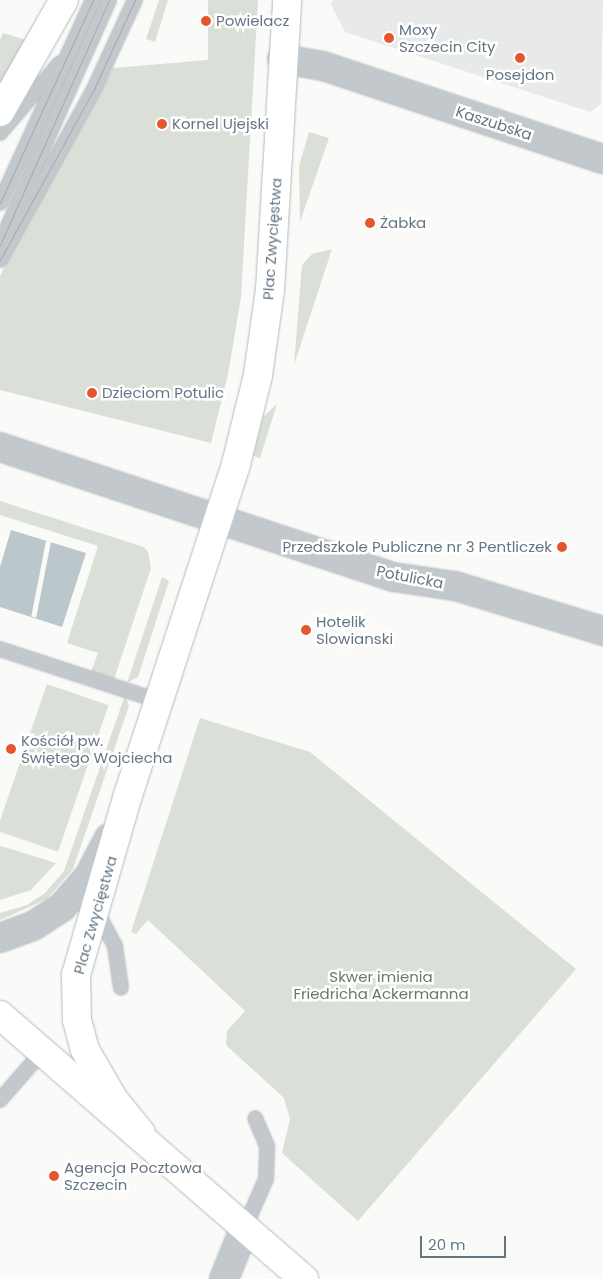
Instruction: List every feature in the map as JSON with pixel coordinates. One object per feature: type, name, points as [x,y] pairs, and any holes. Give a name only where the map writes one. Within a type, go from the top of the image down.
[{"type":"main road","points":[[0,112],[64,0]]},
{"type":"main road","name":"Plac Zwycięstwa","points":[[141,1134],[94,1069],[77,1020],[76,975],[128,795],[219,519],[258,375],[270,283],[287,0]]},
{"type":"main road","points":[[0,1015],[141,1134],[304,1279]]},
{"type":"street","name":"Kaszubska","points":[[282,59],[323,66],[603,159]]},
{"type":"street","points":[[0,447],[78,471],[219,519]]},
{"type":"street","name":"Potulicka","points":[[219,519],[393,576],[454,586],[603,630]]},
{"type":"street","name":"Plac Zwycięstwa","points":[[0,938],[46,920],[72,897],[100,857],[128,795]]},
{"type":"street","points":[[224,1279],[245,1227]]},
{"type":"lane","points":[[0,204],[93,0]]},
{"type":"lane","points":[[0,245],[109,0]]},
{"type":"lane","points":[[0,260],[90,96],[135,0]]},
{"type":"lane","points":[[0,133],[73,47]]},
{"type":"lane","points":[[0,649],[159,701]]},
{"type":"lane","points":[[96,910],[115,946],[121,988]]},
{"type":"lane","points":[[0,1100],[42,1052]]},
{"type":"lane","points":[[245,1227],[266,1179],[267,1146],[255,1118]]},
{"type":"shaded area","name":"Posejdon","points":[[333,0],[603,0],[601,104],[590,112],[345,32],[331,5]]},
{"type":"shaded area","points":[[11,530],[86,553],[62,627],[0,607],[0,567]]},
{"type":"green space","points":[[159,0],[168,0],[155,42],[146,39]]},
{"type":"green space","points":[[208,0],[258,0],[241,297],[228,374],[211,443],[0,390],[0,276],[12,251],[113,68],[208,60]]},
{"type":"green space","points":[[3,33],[27,40],[0,85],[0,40]]},
{"type":"green space","points":[[309,132],[329,138],[300,222],[299,166]]},
{"type":"green space","points":[[332,249],[294,365],[302,265],[312,254]]},
{"type":"green space","points":[[277,404],[260,458],[253,456],[263,417]]},
{"type":"green space","points":[[0,501],[144,547],[148,552],[151,568],[114,679],[91,672],[98,653],[67,643],[98,546],[0,515]]},
{"type":"green space","points":[[162,577],[169,581],[138,677],[127,683]]},
{"type":"green space","points":[[47,684],[108,705],[58,852],[0,832],[0,820]]},
{"type":"green space","points":[[125,695],[129,706],[73,869],[47,899],[0,920],[0,913],[27,905],[45,893],[64,871]]},
{"type":"green space","name":"Skwer imienia Friedricha Ackermanna","points":[[200,718],[310,752],[576,969],[358,1221],[282,1153],[290,1119],[284,1098],[226,1045],[227,1031],[245,1011],[148,920],[136,934],[131,932]]},
{"type":"green space","points":[[0,846],[56,863],[31,890],[0,900]]},
{"type":"pier","points":[[46,541],[51,542],[36,618],[31,617]]},
{"type":"tram line","points":[[0,203],[93,0]]},
{"type":"tram line","points":[[0,245],[109,0]]},
{"type":"tram line","points":[[0,260],[94,89],[135,0]]},
{"type":"place","name":"Powielacz","points":[[206,21]]},
{"type":"place","name":"Moxy Szczecin City","points":[[389,38]]},
{"type":"place","name":"Posejdon","points":[[520,58]]},
{"type":"place","name":"Kornel Ujejski","points":[[162,124]]},
{"type":"place","name":"Żabka","points":[[370,223]]},
{"type":"place","name":"Dzieciom Potulic","points":[[92,393]]},
{"type":"place","name":"Przedszkole Publiczne nr 3 Pentliczek","points":[[562,547]]},
{"type":"place","name":"Hotelik Slowianski","points":[[306,630]]},
{"type":"place","name":"Kościół pw. Świętego Wojciecha","points":[[11,749]]},
{"type":"place","name":"Agencja Pocztowa Szczecin","points":[[54,1176]]}]
